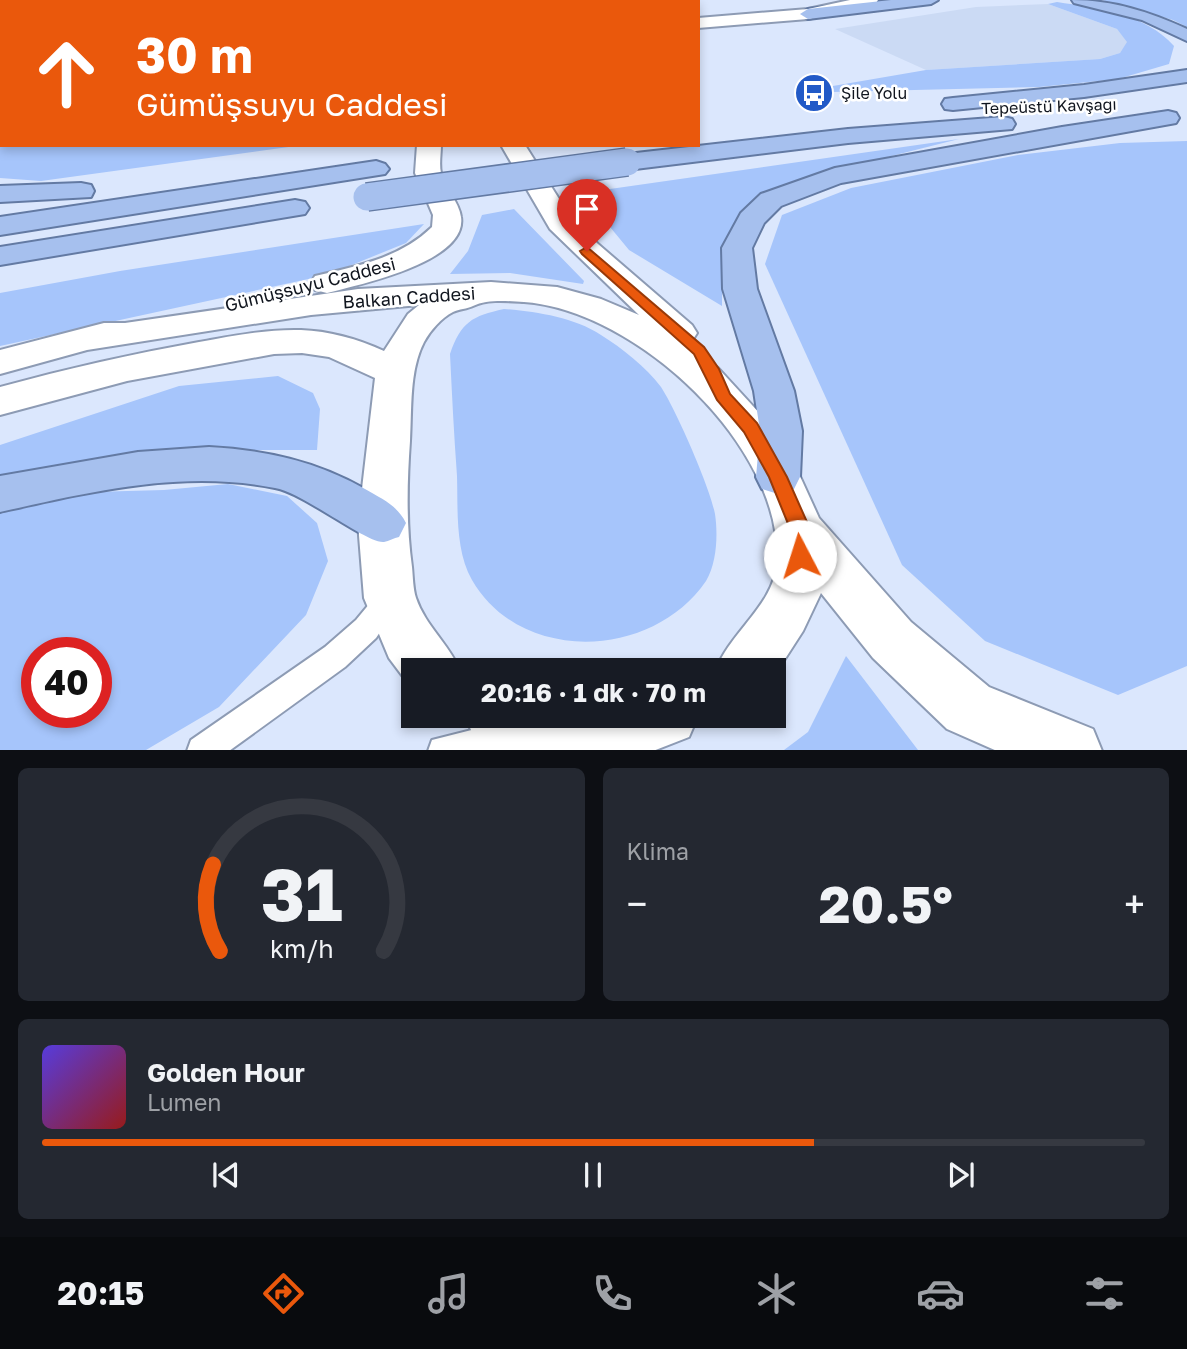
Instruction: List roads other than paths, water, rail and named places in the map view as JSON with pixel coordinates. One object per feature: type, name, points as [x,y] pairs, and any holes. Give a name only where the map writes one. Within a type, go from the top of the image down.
[{"type":"highway","points":[[808,14],[931,0]]},
{"type":"highway","points":[[1079,0],[1148,18],[1187,36]]},
{"type":"highway","points":[[1160,79],[1187,63]]},
{"type":"highway","points":[[935,107],[971,100],[1084,91],[1187,76]]},
{"type":"highway","name":"Tepeüstü Kavşağı","points":[[824,117],[911,111],[1177,113]]},
{"type":"highway","points":[[0,256],[367,197],[627,162],[929,129],[1177,113]]},
{"type":"highway","points":[[778,477],[781,431],[774,391],[740,289],[737,248],[751,219],[772,200],[835,176],[1177,113]]},
{"type":"highway","points":[[504,150],[546,148]]},
{"type":"highway","points":[[0,226],[376,169],[442,152]]},
{"type":"highway","points":[[0,194],[73,192],[244,172],[309,168],[376,169]]},
{"type":"highway","points":[[0,270],[113,237]]},
{"type":"highway","points":[[0,494],[131,469],[209,465],[276,471],[311,482],[348,500],[382,523]]},
{"type":"street","points":[[700,23],[808,14],[871,0]]},
{"type":"street","points":[[504,150],[560,223],[587,251],[699,351],[711,369],[723,396]]},
{"type":"street","name":"Gümüşsuyu Caddesi","points":[[78,340],[366,274],[402,261],[435,243],[447,229],[447,215],[428,173],[442,152]]},
{"type":"street","points":[[422,658],[408,640],[390,598],[382,523],[395,373],[405,343],[420,321],[440,305],[489,292],[520,291],[593,306],[639,328],[679,356],[723,396],[750,428],[778,477],[801,531],[892,640],[981,729],[1067,750]]},
{"type":"street","name":"Balkan Caddesi","points":[[78,340],[371,298],[489,292]]},
{"type":"street","points":[[0,362],[78,340]]},
{"type":"street","points":[[0,401],[64,382],[162,360],[274,343],[313,342],[336,346],[370,357],[395,373]]},
{"type":"street","points":[[753,658],[776,625],[800,581],[801,531]]},
{"type":"street","points":[[536,732],[629,728]]},
{"type":"lane","points":[[203,750],[335,657],[366,629],[390,598]]},
{"type":"lane","points":[[448,750],[536,732]]},
{"type":"place","name":"Şile Yolu","points":[[814,93]]}]
